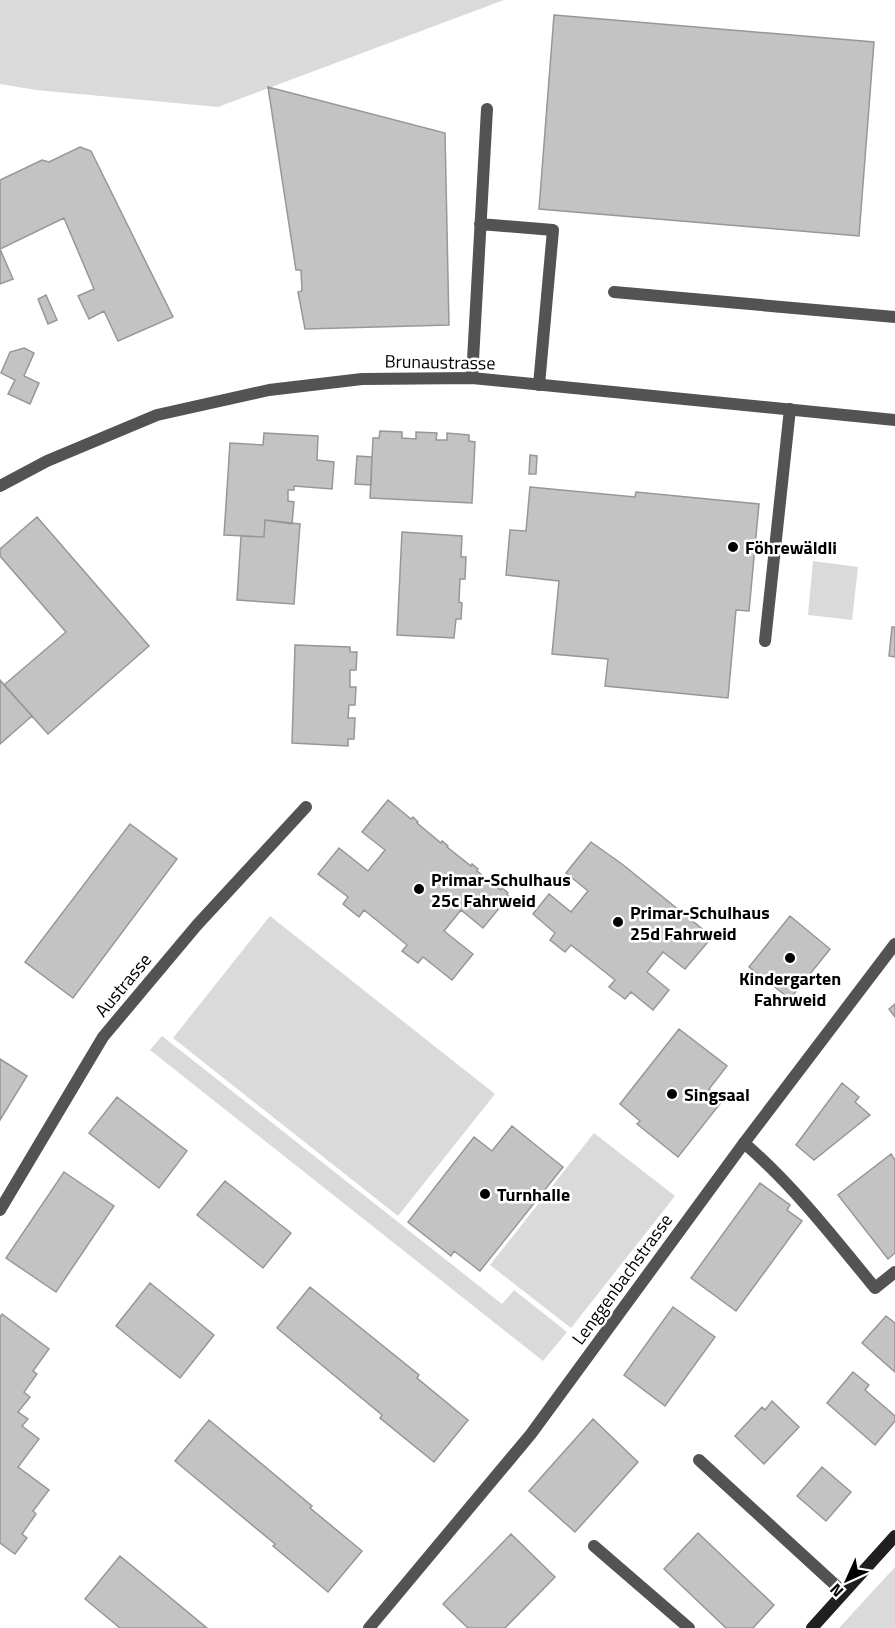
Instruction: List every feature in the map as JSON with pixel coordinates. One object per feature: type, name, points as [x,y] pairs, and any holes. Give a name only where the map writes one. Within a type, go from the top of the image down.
[{"type":"street","points":[[472,378],[487,108]]},
{"type":"street","points":[[480,224],[553,230],[539,385]]},
{"type":"street","points":[[614,292],[895,317]]},
{"type":"street","name":"Brunaustrasse","points":[[0,486],[47,461],[157,416],[269,390],[351,380],[472,378],[895,420]]},
{"type":"street","points":[[765,642],[790,409]]},
{"type":"street","name":"Austrasse","points":[[0,1210],[103,1037],[196,925],[306,807]]},
{"type":"street","name":"Lenggenbachstrasse","points":[[369,1628],[531,1434],[744,1143],[895,944]]},
{"type":"street","points":[[744,1143],[820,1221],[874,1288],[895,1272]]},
{"type":"street","points":[[699,1460],[843,1592]]},
{"type":"street","points":[[812,1628],[895,1536]]},
{"type":"street","points":[[594,1546],[689,1628]]},
{"type":"shaded area","points":[[0,0],[504,0],[218,107],[36,90],[0,84]]},
{"type":"shaded area","points":[[813,561],[858,567],[852,620],[808,615]]},
{"type":"shaded area","points":[[270,916],[495,1094],[398,1216],[173,1038]]},
{"type":"shaded area","points":[[162,1036],[502,1304],[514,1290],[567,1332],[543,1361],[150,1050]]},
{"type":"shaded area","points":[[594,1133],[675,1196],[571,1328],[490,1265]]},
{"type":"shaded area","points":[[895,1567],[895,1628],[839,1628]]},
{"type":"building","points":[[554,15],[874,42],[859,236],[539,209]]},
{"type":"building","points":[[268,87],[445,133],[449,325],[305,329],[298,292],[302,291],[301,270],[296,270]]},
{"type":"building","points":[[80,147],[91,151],[173,317],[118,341],[104,311],[89,319],[78,296],[94,289],[64,218],[0,249],[0,180],[42,160],[49,162]]},
{"type":"building","points":[[0,249],[13,279],[0,284]]},
{"type":"building","points":[[46,295],[57,320],[48,324],[38,299]]},
{"type":"building","points":[[24,348],[34,353],[24,376],[39,383],[30,404],[8,394],[15,380],[1,373],[10,352]]},
{"type":"building","points":[[380,431],[402,432],[402,438],[416,439],[416,432],[437,433],[436,440],[447,440],[447,433],[469,435],[469,441],[475,442],[472,503],[370,498],[373,438],[379,438]]},
{"type":"building","points":[[264,433],[318,436],[317,460],[334,462],[332,489],[294,486],[294,490],[288,490],[288,501],[294,502],[292,524],[265,520],[264,537],[224,535],[230,443],[263,445]]},
{"type":"building","points":[[530,455],[537,456],[536,474],[529,474]]},
{"type":"building","points":[[357,456],[372,457],[371,485],[355,484]]},
{"type":"building","points":[[530,487],[635,497],[636,492],[759,504],[749,611],[736,610],[728,698],[605,686],[608,659],[552,654],[559,581],[506,575],[510,530],[526,531]]},
{"type":"building","points":[[37,517],[149,646],[48,734],[4,685],[66,632],[0,556],[0,549]]},
{"type":"building","points":[[265,520],[300,524],[294,604],[237,600],[241,536],[264,537]]},
{"type":"building","points":[[402,532],[462,536],[461,557],[466,557],[465,579],[460,579],[461,619],[456,619],[454,638],[397,635]]},
{"type":"building","points":[[892,627],[895,627],[895,657],[889,656]]},
{"type":"building","points":[[295,645],[350,647],[350,652],[357,652],[356,670],[350,670],[350,687],[356,687],[355,705],[349,705],[348,718],[355,718],[354,739],[348,739],[348,746],[292,743]]},
{"type":"building","points":[[0,680],[32,716],[0,744]]},
{"type":"building","name":"Primar-Schulhaus 25c Fahrweid","points":[[388,800],[411,819],[413,817],[441,843],[442,841],[471,866],[472,864],[478,869],[477,871],[501,890],[502,888],[508,893],[509,896],[483,928],[461,910],[444,931],[473,954],[452,980],[423,957],[418,963],[402,951],[407,945],[364,910],[359,917],[343,904],[348,897],[318,874],[339,848],[368,871],[385,850],[362,832]]},
{"type":"building","points":[[130,824],[177,859],[73,998],[25,962]]},
{"type":"building","name":"Primar-Schulhaus 25d Fahrweid","points":[[591,842],[711,934],[712,937],[685,969],[663,952],[647,972],[669,990],[653,1010],[631,992],[625,999],[609,987],[615,980],[571,945],[565,952],[550,940],[555,933],[533,914],[549,894],[571,912],[588,891],[566,873]]},
{"type":"building","name":"Kindergarten Fahrweid","points":[[790,916],[830,949],[790,999],[749,967]]},
{"type":"building","points":[[895,1004],[895,1017],[889,1009]]},
{"type":"building","name":"Singsaal","points":[[679,1029],[727,1066],[709,1089],[723,1100],[678,1157],[637,1124],[640,1121],[620,1104]]},
{"type":"building","points":[[0,1059],[27,1076],[0,1120]]},
{"type":"building","points":[[842,1083],[859,1097],[855,1102],[870,1115],[814,1160],[796,1145]]},
{"type":"building","points":[[117,1097],[187,1151],[159,1188],[89,1133]]},
{"type":"building","name":"Turnhalle","points":[[512,1126],[563,1167],[480,1271],[454,1251],[451,1256],[408,1222],[474,1137],[492,1151]]},
{"type":"building","points":[[891,1154],[895,1160],[895,1253],[888,1259],[838,1195]]},
{"type":"building","points":[[64,1172],[114,1206],[56,1292],[6,1258]]},
{"type":"building","points":[[225,1181],[291,1233],[263,1268],[197,1215]]},
{"type":"building","points":[[760,1183],[790,1205],[787,1210],[802,1221],[736,1311],[691,1278]]},
{"type":"building","points":[[150,1283],[214,1335],[180,1378],[116,1326]]},
{"type":"building","points":[[310,1287],[419,1375],[417,1378],[468,1420],[434,1462],[380,1418],[382,1415],[277,1328]]},
{"type":"building","points":[[673,1307],[715,1337],[665,1406],[624,1375]]},
{"type":"building","points":[[2,1314],[49,1349],[33,1371],[37,1374],[24,1392],[30,1397],[18,1412],[28,1419],[22,1426],[39,1439],[18,1467],[49,1490],[33,1511],[36,1514],[22,1534],[27,1538],[15,1554],[0,1543],[0,1317]]},
{"type":"building","points":[[886,1316],[895,1323],[895,1372],[862,1343]]},
{"type":"building","points":[[853,1372],[869,1385],[865,1390],[895,1416],[895,1421],[875,1445],[827,1403]]},
{"type":"building","points":[[772,1401],[799,1427],[764,1464],[735,1436],[762,1407],[765,1410]]},
{"type":"building","points":[[593,1419],[638,1462],[575,1532],[529,1491]]},
{"type":"building","points":[[209,1420],[362,1551],[328,1592],[273,1546],[275,1544],[175,1461]]},
{"type":"building","points":[[822,1467],[851,1492],[826,1521],[797,1496]]},
{"type":"building","points":[[698,1533],[774,1605],[753,1628],[726,1628],[664,1569]]},
{"type":"building","points":[[511,1534],[555,1577],[505,1628],[468,1628],[443,1604]]},
{"type":"building","points":[[120,1556],[207,1628],[120,1628],[85,1599]]},
{"type":"place","name":"Föhrewäldli","points":[[733,547]]},
{"type":"place","name":"Primar-Schulhaus 25c Fahrweid","points":[[419,889]]},
{"type":"place","name":"Primar-Schulhaus 25d Fahrweid","points":[[618,922]]},
{"type":"place","name":"Kindergarten Fahrweid","points":[[790,958]]},
{"type":"place","name":"Singsaal","points":[[672,1094]]},
{"type":"place","name":"Turnhalle","points":[[485,1194]]}]
